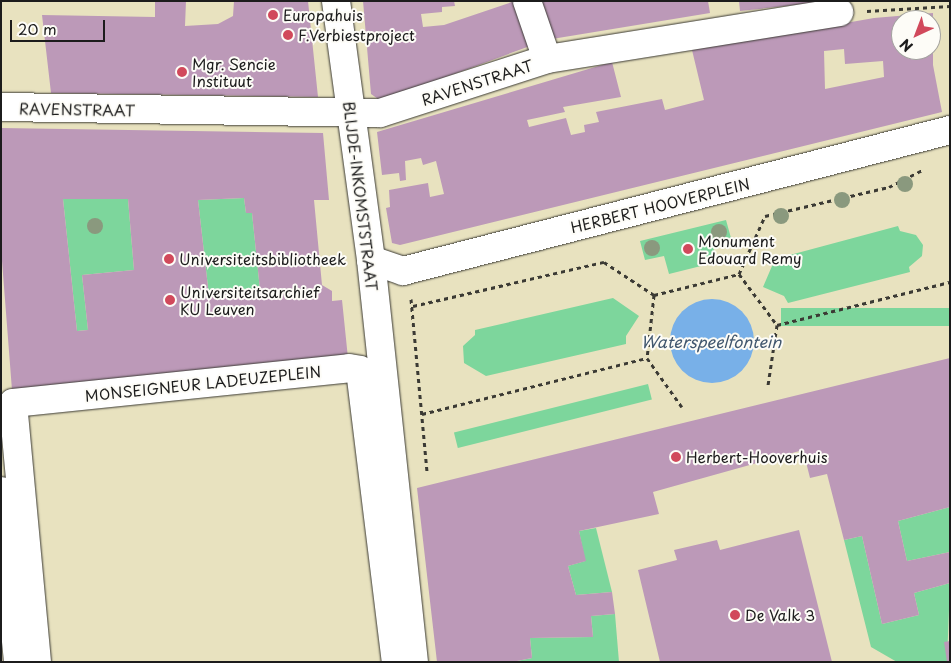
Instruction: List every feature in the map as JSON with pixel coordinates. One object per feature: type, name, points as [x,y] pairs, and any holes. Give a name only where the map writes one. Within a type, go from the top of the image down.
[{"type":"street","name":"BLIJDE-INKOMSTSTRAAT","points":[[336,1],[371,260],[414,662]]},
{"type":"street","points":[[527,1],[547,58]]},
{"type":"street","name":"RAVENSTRAAT","points":[[1,107],[351,115],[380,113],[547,58],[839,12]]},
{"type":"street","name":"HERBERT HOOVERPLEIN","points":[[371,260],[403,271],[950,130]]},
{"type":"street","name":"MONSEIGNEUR LADEUZEPLEIN","points":[[37,662],[13,403],[350,368],[360,371],[396,662]]},
{"type":"street","points":[[1,491],[18,662]]},
{"type":"path","points":[[839,12],[950,6]]},
{"type":"path","points":[[739,274],[765,216],[889,187],[931,166]]},
{"type":"path","points":[[413,306],[604,262],[654,295],[739,274]]},
{"type":"path","points":[[739,274],[777,325],[768,385]]},
{"type":"path","points":[[777,325],[950,282]]},
{"type":"path","points":[[408,289],[413,306],[427,473]]},
{"type":"path","points":[[654,295],[647,358],[682,407]]},
{"type":"path","points":[[422,414],[647,358]]},
{"type":"green space","points":[[244,198],[246,213],[252,213],[260,290],[209,296],[198,200]]},
{"type":"green space","points":[[63,199],[128,199],[134,270],[82,275],[88,330],[77,331]]},
{"type":"green space","points":[[726,220],[731,238],[712,243],[717,262],[669,274],[664,256],[645,260],[640,241]]},
{"type":"green space","points":[[898,226],[900,231],[916,235],[923,245],[922,256],[909,267],[910,272],[788,303],[784,296],[763,287],[775,259]]},
{"type":"green space","points":[[613,298],[639,316],[626,336],[626,344],[486,376],[464,363],[463,346],[475,335],[475,330]]},
{"type":"green space","points":[[781,308],[950,308],[950,326],[781,326]]},
{"type":"green space","points":[[648,384],[652,400],[458,448],[454,432]]},
{"type":"green space","points":[[950,507],[950,552],[907,561],[898,521]]},
{"type":"green space","points":[[596,528],[612,592],[576,595],[568,566],[585,561],[579,531]]},
{"type":"green space","points":[[862,536],[882,624],[919,615],[914,593],[950,583],[947,662],[897,662],[871,647],[844,540]]},
{"type":"green space","points":[[615,614],[619,662],[512,662],[532,658],[530,638],[593,637],[591,616]]},
{"type":"water","name":"Waterspeelfontein","points":[[712,299],[728,302],[742,311],[751,325],[754,341],[751,357],[742,371],[728,380],[712,383],[696,380],[682,371],[673,357],[670,341],[673,325],[682,311],[696,302]]},
{"type":"building","name":"Mgr. Sencie Instituut","points":[[155,1],[186,1],[185,26],[218,24],[233,16],[234,1],[308,1],[318,97],[51,93],[42,15],[155,17]]},
{"type":"building","points":[[363,1],[454,1],[455,6],[442,7],[442,12],[421,14],[423,27],[444,25],[515,1],[530,46],[381,101],[371,94]]},
{"type":"building","points":[[539,1],[708,1],[710,13],[552,39]]},
{"type":"building","points":[[739,1],[832,1],[740,11]]},
{"type":"building","points":[[891,17],[891,60],[933,60],[942,112],[400,245],[392,243],[386,208],[390,207],[389,190],[428,183],[430,197],[444,194],[436,161],[423,165],[421,158],[405,161],[406,180],[400,181],[399,173],[382,175],[377,132],[612,62],[621,97],[563,107],[565,112],[527,120],[529,127],[566,118],[571,135],[585,132],[584,125],[599,122],[596,112],[662,99],[665,110],[704,100],[692,50]],"holes":[[[844,49],[845,64],[883,61],[884,77],[825,89],[824,51]]]},
{"type":"building","name":"Universiteitsbibliotheek","points":[[1,128],[323,133],[329,200],[314,200],[322,285],[332,291],[332,301],[342,300],[349,368],[13,403],[1,248]],"holes":[[[244,198],[246,213],[252,213],[260,290],[209,296],[198,200]],[[63,199],[128,199],[134,270],[82,275],[88,330],[77,331]]]},
{"type":"building","points":[[950,358],[950,507],[898,521],[907,561],[950,552],[950,583],[914,593],[919,615],[882,624],[862,536],[844,540],[827,474],[810,478],[803,450],[653,492],[659,514],[579,531],[586,561],[568,566],[576,595],[612,592],[615,614],[591,616],[593,637],[530,638],[532,658],[512,662],[437,662],[417,488]]},
{"type":"building","name":"De Valk 3","points":[[799,530],[832,662],[660,662],[638,570],[677,560],[674,550],[717,540],[720,550]]},
{"type":"building","points":[[950,641],[950,662],[947,662],[944,642]]},
{"type":"place","name":"Europahuis","points":[[273,15]]},
{"type":"place","name":"F.Verbiestproject","points":[[288,35]]},
{"type":"place","name":"Mgr. Sencie Instituut","points":[[182,72]]},
{"type":"place","name":"Monument Edouard Remy","points":[[688,249]]},
{"type":"place","name":"Universiteitsbibliotheek","points":[[169,259]]},
{"type":"place","name":"Universiteitsarchief KU Leuven","points":[[170,300]]},
{"type":"place","name":"Herbert-Hooverhuis","points":[[676,457]]},
{"type":"place","name":"De Valk 3","points":[[735,615]]}]
